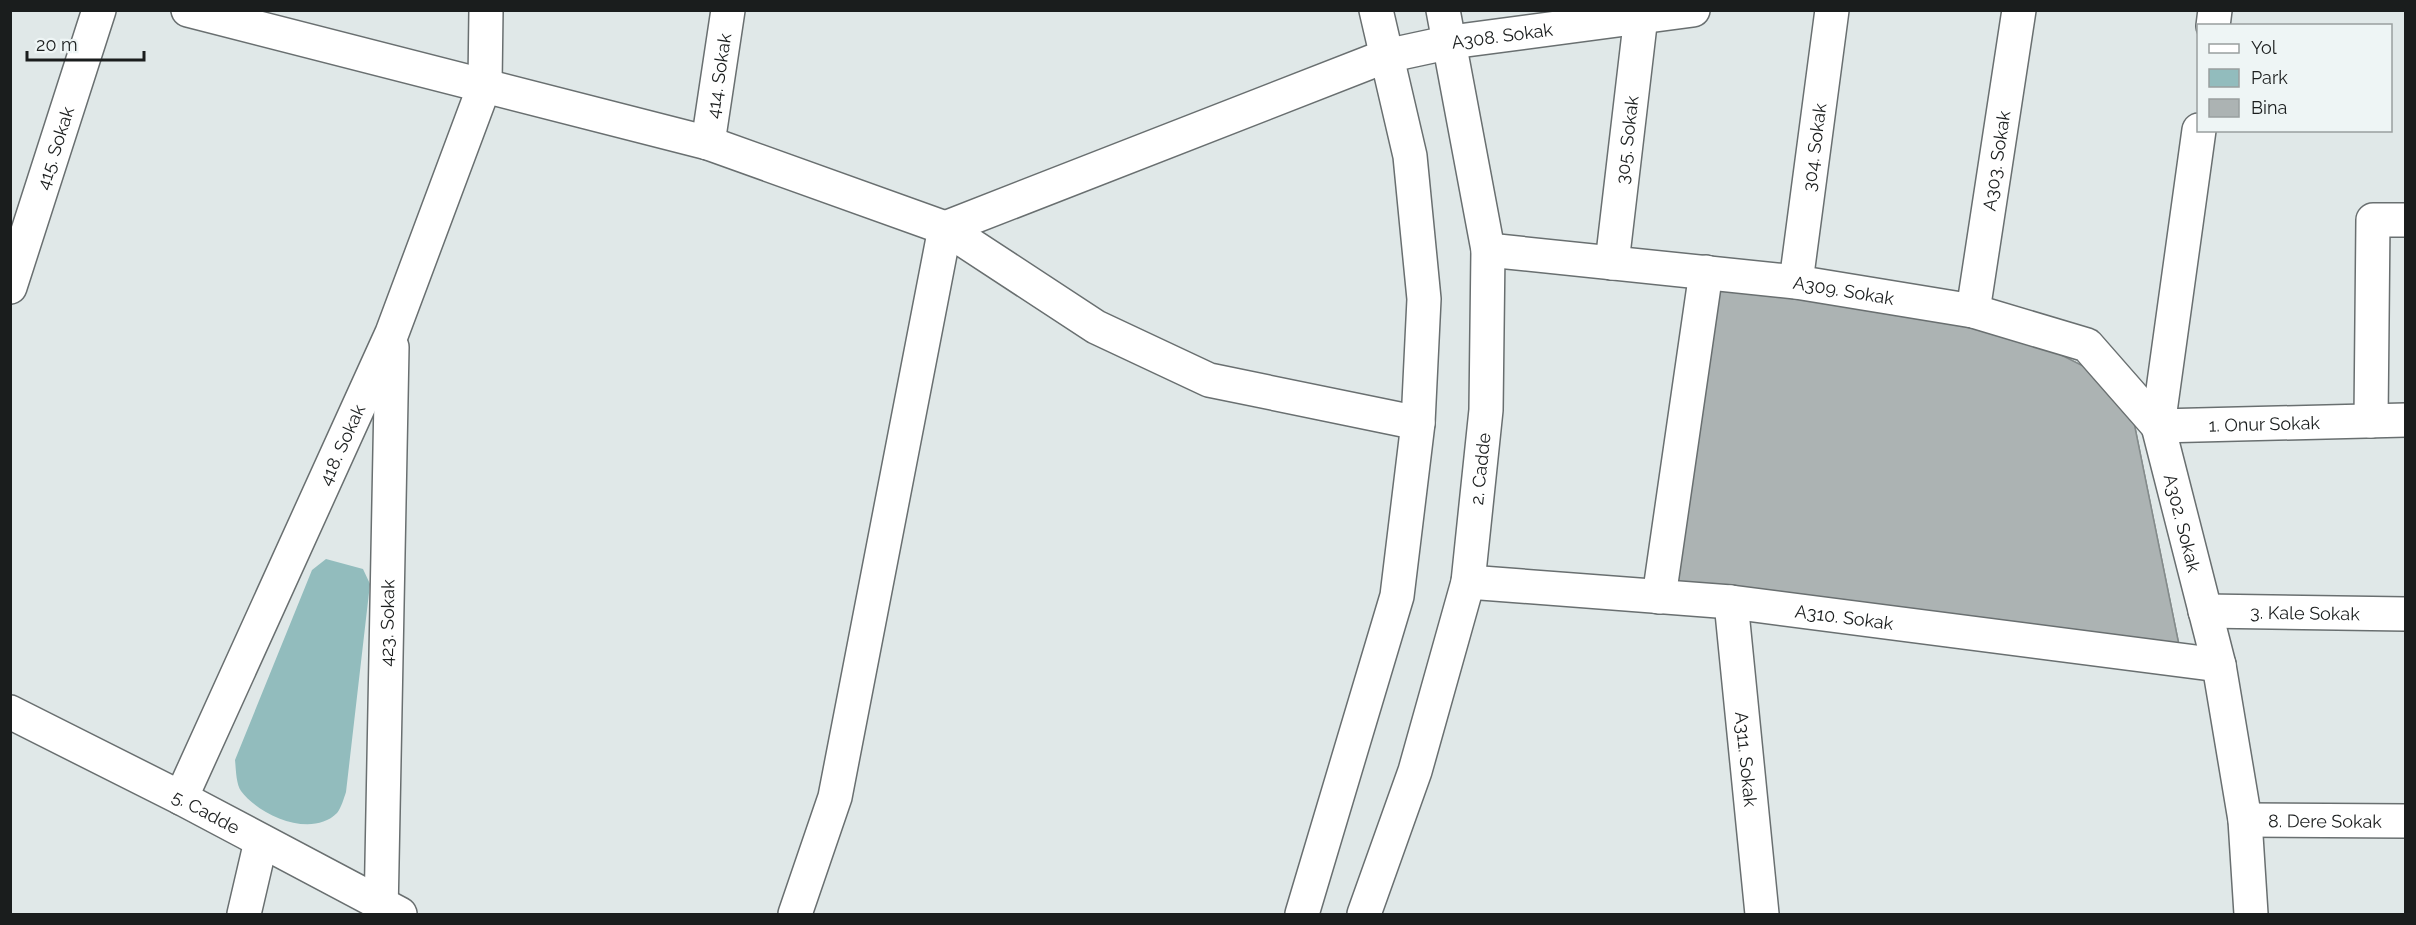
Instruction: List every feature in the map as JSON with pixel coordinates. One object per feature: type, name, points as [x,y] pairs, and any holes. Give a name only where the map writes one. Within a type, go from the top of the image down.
[{"type":"street","name":"415. Sokak","points":[[10,287],[99,10]]},
{"type":"street","points":[[188,10],[485,84],[708,143],[945,228],[1096,327],[1209,380],[1418,423]]},
{"type":"street","name":"418. Sokak","points":[[181,798],[392,333],[485,84],[486,10]]},
{"type":"street","name":"414. Sokak","points":[[708,143],[728,10]]},
{"type":"street","points":[[1302,915],[1396,597],[1418,423],[1424,299],[1410,156],[1376,10]]},
{"type":"street","name":"2. Cadde","points":[[1364,915],[1415,771],[1468,582],[1486,410],[1488,250],[1451,42],[1443,10]]},
{"type":"street","name":"A308. Sokak","points":[[945,228],[1386,56],[1451,42],[1693,10]]},
{"type":"street","name":"304. Sokak","points":[[1796,282],[1832,10]]},
{"type":"street","name":"A303. Sokak","points":[[1973,311],[2019,10]]},
{"type":"street","name":"305. Sokak","points":[[1612,263],[1641,16]]},
{"type":"street","name":"A302. Sokak","points":[[2199,132],[2158,426],[2219,665],[2245,820],[2251,915]]},
{"type":"street","points":[[2372,421],[2373,220],[2406,220]]},
{"type":"street","points":[[795,915],[835,797],[945,228]]},
{"type":"street","name":"A309. Sokak","points":[[1488,250],[1796,282],[1973,311],[2087,345],[2158,426]]},
{"type":"street","points":[[1659,597],[1706,273]]},
{"type":"street","name":"423. Sokak","points":[[388,912],[392,333]]},
{"type":"street","name":"1. Onur Sokak","points":[[2158,426],[2406,420]]},
{"type":"street","name":"A310. Sokak","points":[[1468,582],[1731,603],[2219,665]]},
{"type":"street","name":"A311. Sokak","points":[[1731,603],[1762,915]]},
{"type":"street","name":"3. Kale Sokak","points":[[2205,611],[2406,614]]},
{"type":"street","name":"5. Cadde","points":[[10,712],[181,798],[388,912]]},
{"type":"street","name":"8. Dere Sokak","points":[[2245,820],[2406,821]]},
{"type":"street","points":[[244,915],[261,841]]},
{"type":"green space","points":[[326,559],[363,569],[370,584],[346,792],[337,813],[326,821],[300,824],[272,815],[249,800],[239,788],[235,760],[312,570]]},
{"type":"building","points":[[1706,272],[1973,311],[2127,388],[2182,660],[1659,597]]},
{"type":"building","points":[[1706,272],[1973,311],[2127,388],[2182,660],[1659,597]]}]
